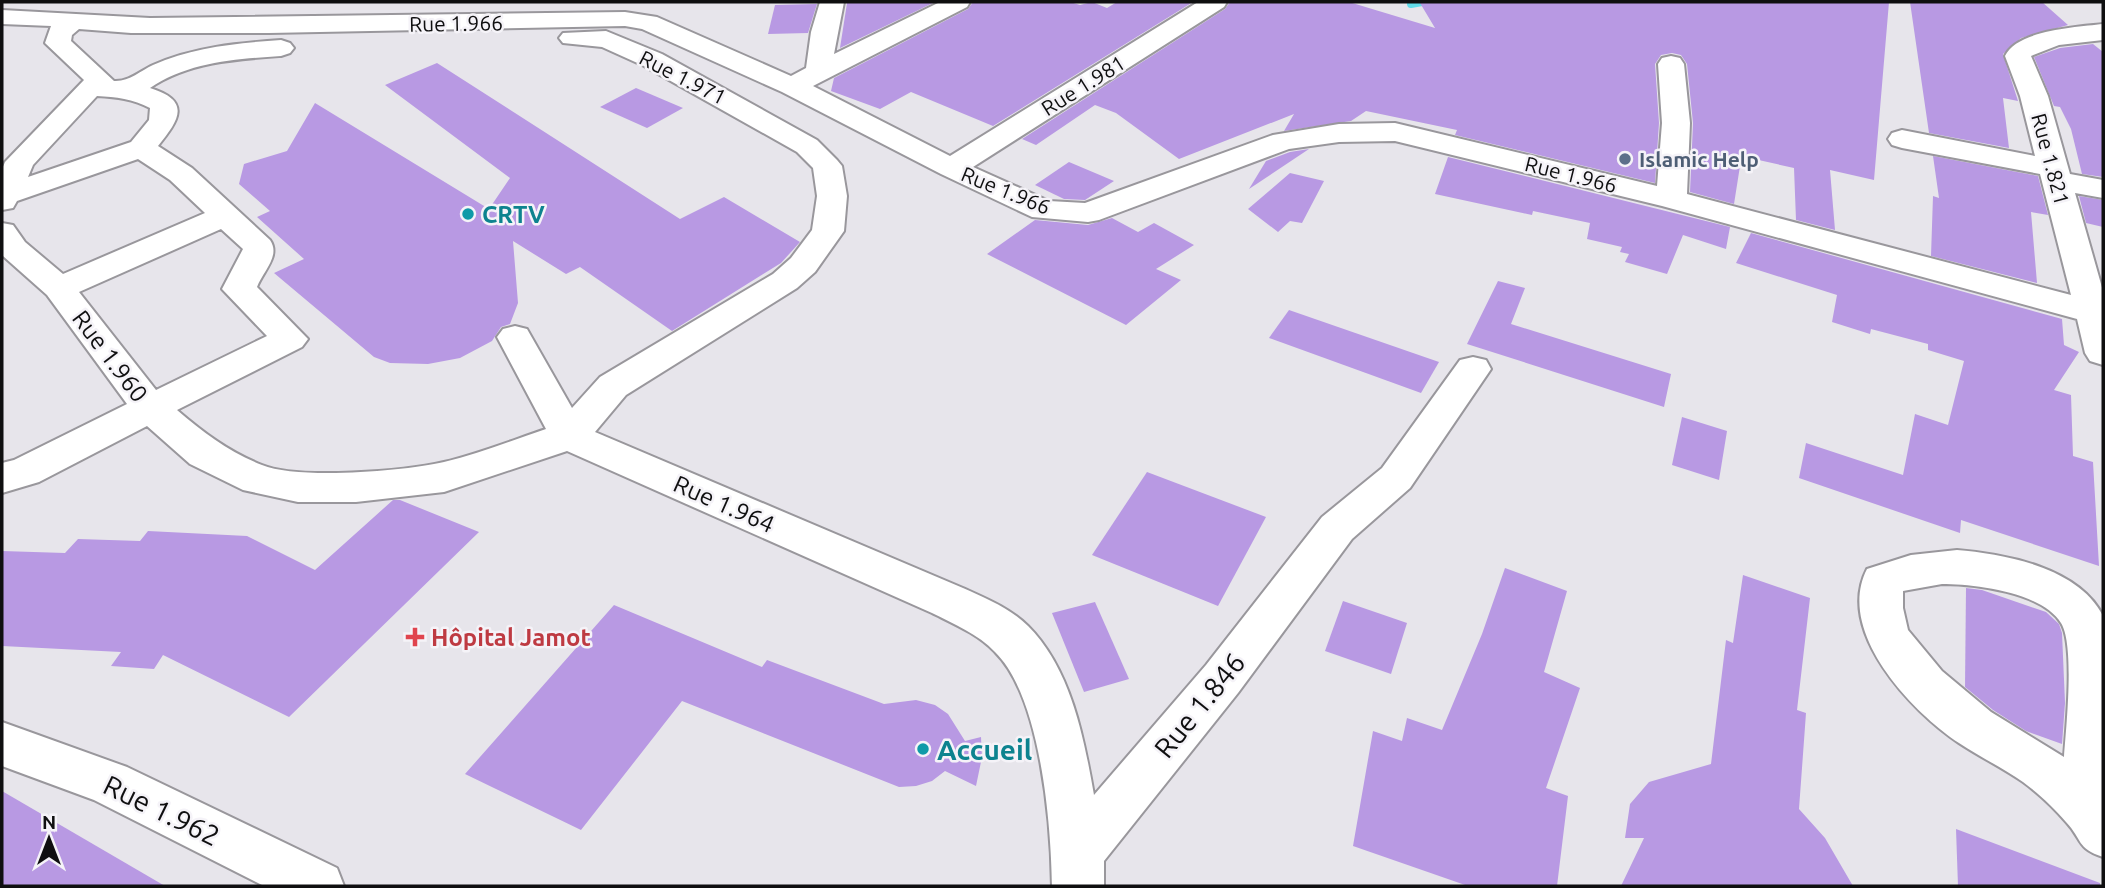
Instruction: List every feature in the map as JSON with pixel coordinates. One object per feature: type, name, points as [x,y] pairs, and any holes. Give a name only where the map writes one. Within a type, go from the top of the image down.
[{"type":"street","points":[[2,6],[10,2]]},
{"type":"street","points":[[397,24],[414,2]]},
{"type":"street","points":[[819,73],[824,32],[832,2]]},
{"type":"street","points":[[792,86],[958,2]]},
{"type":"street","name":"Rue 1.981","points":[[951,168],[1215,2]]},
{"type":"street","name":"Rue 1.966","points":[[2,17],[42,16],[72,22],[147,26],[397,24],[628,10],[648,22],[792,86],[951,168],[1043,210],[1088,213],[1283,141],[1339,133],[1395,132],[1671,199],[2092,312]]},
{"type":"street","points":[[2,198],[141,148],[163,121],[164,104],[149,95],[107,86],[73,60],[58,43],[60,32],[72,22]]},
{"type":"street","name":"Rue 1.821","points":[[2103,32],[2037,42],[2021,49],[2018,56],[2034,96],[2103,353]]},
{"type":"street","name":"Rue 1.971","points":[[107,86],[238,51],[524,37],[606,39],[653,60],[807,146],[827,166],[832,196],[828,231],[803,265],[785,281],[613,386],[569,436]]},
{"type":"street","points":[[1671,64],[1676,123],[1671,199]]},
{"type":"street","points":[[2,198],[20,162],[107,86]]},
{"type":"street","points":[[1902,139],[2055,174],[2103,189]]},
{"type":"street","points":[[141,148],[181,174],[259,247],[259,254],[245,274],[239,289],[290,339],[150,408],[204,454],[257,480],[298,487],[356,487],[444,477],[569,436],[515,337]]},
{"type":"street","points":[[59,288],[226,215]]},
{"type":"street","name":"Rue 1.960","points":[[2,478],[25,472],[150,408],[59,288],[6,245]]},
{"type":"street","name":"Rue 1.846","points":[[1078,870],[1337,528],[1396,478],[1473,369]]},
{"type":"street","name":"Rue 1.964","points":[[569,436],[911,585],[976,616],[1012,638],[1037,674],[1054,715],[1078,870]]},
{"type":"street","points":[[1955,567],[1991,571],[2024,579],[2056,594],[2081,615],[2091,652],[2094,820],[2041,767],[1974,727],[1926,685],[1887,637],[1881,608],[1882,581],[1907,571],[1955,567]]},
{"type":"street","name":"Rue 1.962","points":[[2,744],[110,783],[318,886]]},
{"type":"building","points":[[935,2],[840,48],[847,3]]},
{"type":"building","points":[[973,2],[1070,2],[1080,5],[1092,2],[1107,8],[1117,2],[1193,2],[993,126],[911,92],[880,109],[831,91],[834,78],[968,9]]},
{"type":"building","points":[[1230,2],[1349,2],[1435,28],[1420,3],[1889,2],[1874,180],[1830,170],[1835,230],[1796,220],[1794,168],[1745,157],[1743,167],[1740,166],[1734,204],[1690,192],[1693,123],[1687,64],[1681,55],[1672,53],[1661,55],[1655,64],[1659,123],[1655,183],[1455,135],[1457,130],[1366,111],[1351,121],[1284,131],[1294,114],[1179,159],[1116,113],[1095,105],[1036,145],[1022,139],[1225,9]]},
{"type":"building","points":[[1910,2],[2042,2],[2068,25],[2021,38],[2003,54],[2018,101],[2003,98],[2009,148],[1929,133]]},
{"type":"building","points":[[817,4],[808,33],[768,34],[775,5]]},
{"type":"building","points":[[2093,44],[2103,52],[2103,177],[2082,174],[2071,129],[2060,107],[2054,106],[2034,57],[2060,48]]},
{"type":"building","name":"CRTV","points":[[437,63],[680,219],[724,197],[800,242],[781,263],[672,331],[580,267],[566,274],[513,241],[518,303],[510,324],[501,327],[492,341],[460,358],[428,364],[390,363],[374,357],[274,273],[304,259],[257,217],[270,211],[239,184],[244,164],[287,151],[315,103],[489,209],[510,178],[385,85]]},
{"type":"building","points":[[636,88],[683,108],[647,128],[600,107]]},
{"type":"building","points":[[1309,149],[1249,189],[1266,161],[1290,152]]},
{"type":"building","points":[[1933,156],[2038,176],[2048,215],[2031,212],[2037,283],[1931,256],[1933,196],[1939,198]]},
{"type":"building","points":[[1448,157],[1730,227],[1726,249],[1683,235],[1667,274],[1625,262],[1629,254],[1620,252],[1622,247],[1587,239],[1590,223],[1533,211],[1532,215],[1435,194]]},
{"type":"building","points":[[1069,162],[1114,181],[1085,200],[1064,199],[1035,185]]},
{"type":"building","points":[[1290,173],[1324,181],[1302,223],[1290,221],[1278,232],[1248,209]]},
{"type":"building","points":[[2079,196],[2103,200],[2103,227],[2086,223]]},
{"type":"building","points":[[1112,218],[1138,232],[1154,223],[1194,245],[1156,269],[1181,280],[1126,325],[987,254],[1035,220],[1088,225]]},
{"type":"building","points":[[1751,233],[2062,319],[2064,345],[2079,352],[2054,390],[2071,395],[2073,456],[2093,462],[2099,566],[1961,520],[1960,533],[1799,478],[1806,443],[1903,475],[1915,414],[1948,425],[1964,361],[1928,350],[1928,344],[1871,329],[1870,334],[1832,322],[1837,295],[1736,263]]},
{"type":"building","points":[[1498,281],[1525,288],[1511,324],[1671,374],[1664,407],[1467,344]]},
{"type":"building","points":[[1289,310],[1439,362],[1421,393],[1269,338]]},
{"type":"building","points":[[1682,417],[1727,431],[1719,480],[1672,465]]},
{"type":"building","points":[[1147,472],[1266,517],[1218,606],[1092,555]]},
{"type":"building","points":[[393,500],[400,500],[479,532],[289,717],[163,655],[154,669],[111,666],[121,652],[2,646],[2,551],[65,553],[78,539],[140,541],[148,531],[247,536],[315,570]]},
{"type":"building","points":[[1505,568],[1567,591],[1544,672],[1580,688],[1546,788],[1568,796],[1557,886],[1468,886],[1353,846],[1373,731],[1402,741],[1407,718],[1442,730],[1482,634]]},
{"type":"building","points":[[1743,575],[1810,598],[1797,710],[1806,713],[1799,809],[1825,838],[1853,886],[1621,886],[1644,838],[1625,838],[1630,804],[1649,782],[1711,764],[1726,640],[1733,643]]},
{"type":"building","points":[[1966,588],[1982,590],[2046,612],[2059,624],[2062,633],[2065,703],[2062,744],[2026,731],[1993,710],[1965,687]]},
{"type":"building","points":[[1343,601],[1407,623],[1391,674],[1325,651]]},
{"type":"building","points":[[1095,602],[1129,679],[1084,692],[1052,613]]},
{"type":"building","points":[[614,605],[762,667],[767,660],[884,704],[916,700],[935,705],[948,714],[965,741],[981,737],[982,757],[976,786],[945,771],[932,781],[899,787],[682,701],[581,830],[465,774]]},
{"type":"building","points":[[2,791],[165,886],[2,886]]},
{"type":"building","points":[[1956,829],[2100,883],[2100,886],[1958,886]]},
{"type":"waterway","points":[[1411,4],[1422,2]]},
{"type":"place","name":"Islamic Help","points":[[1625,159]]},
{"type":"place","name":"CRTV","points":[[468,214]]},
{"type":"place","name":"Hôpital Jamot","points":[[415,637]]},
{"type":"place","name":"Accueil","points":[[923,749]]}]
